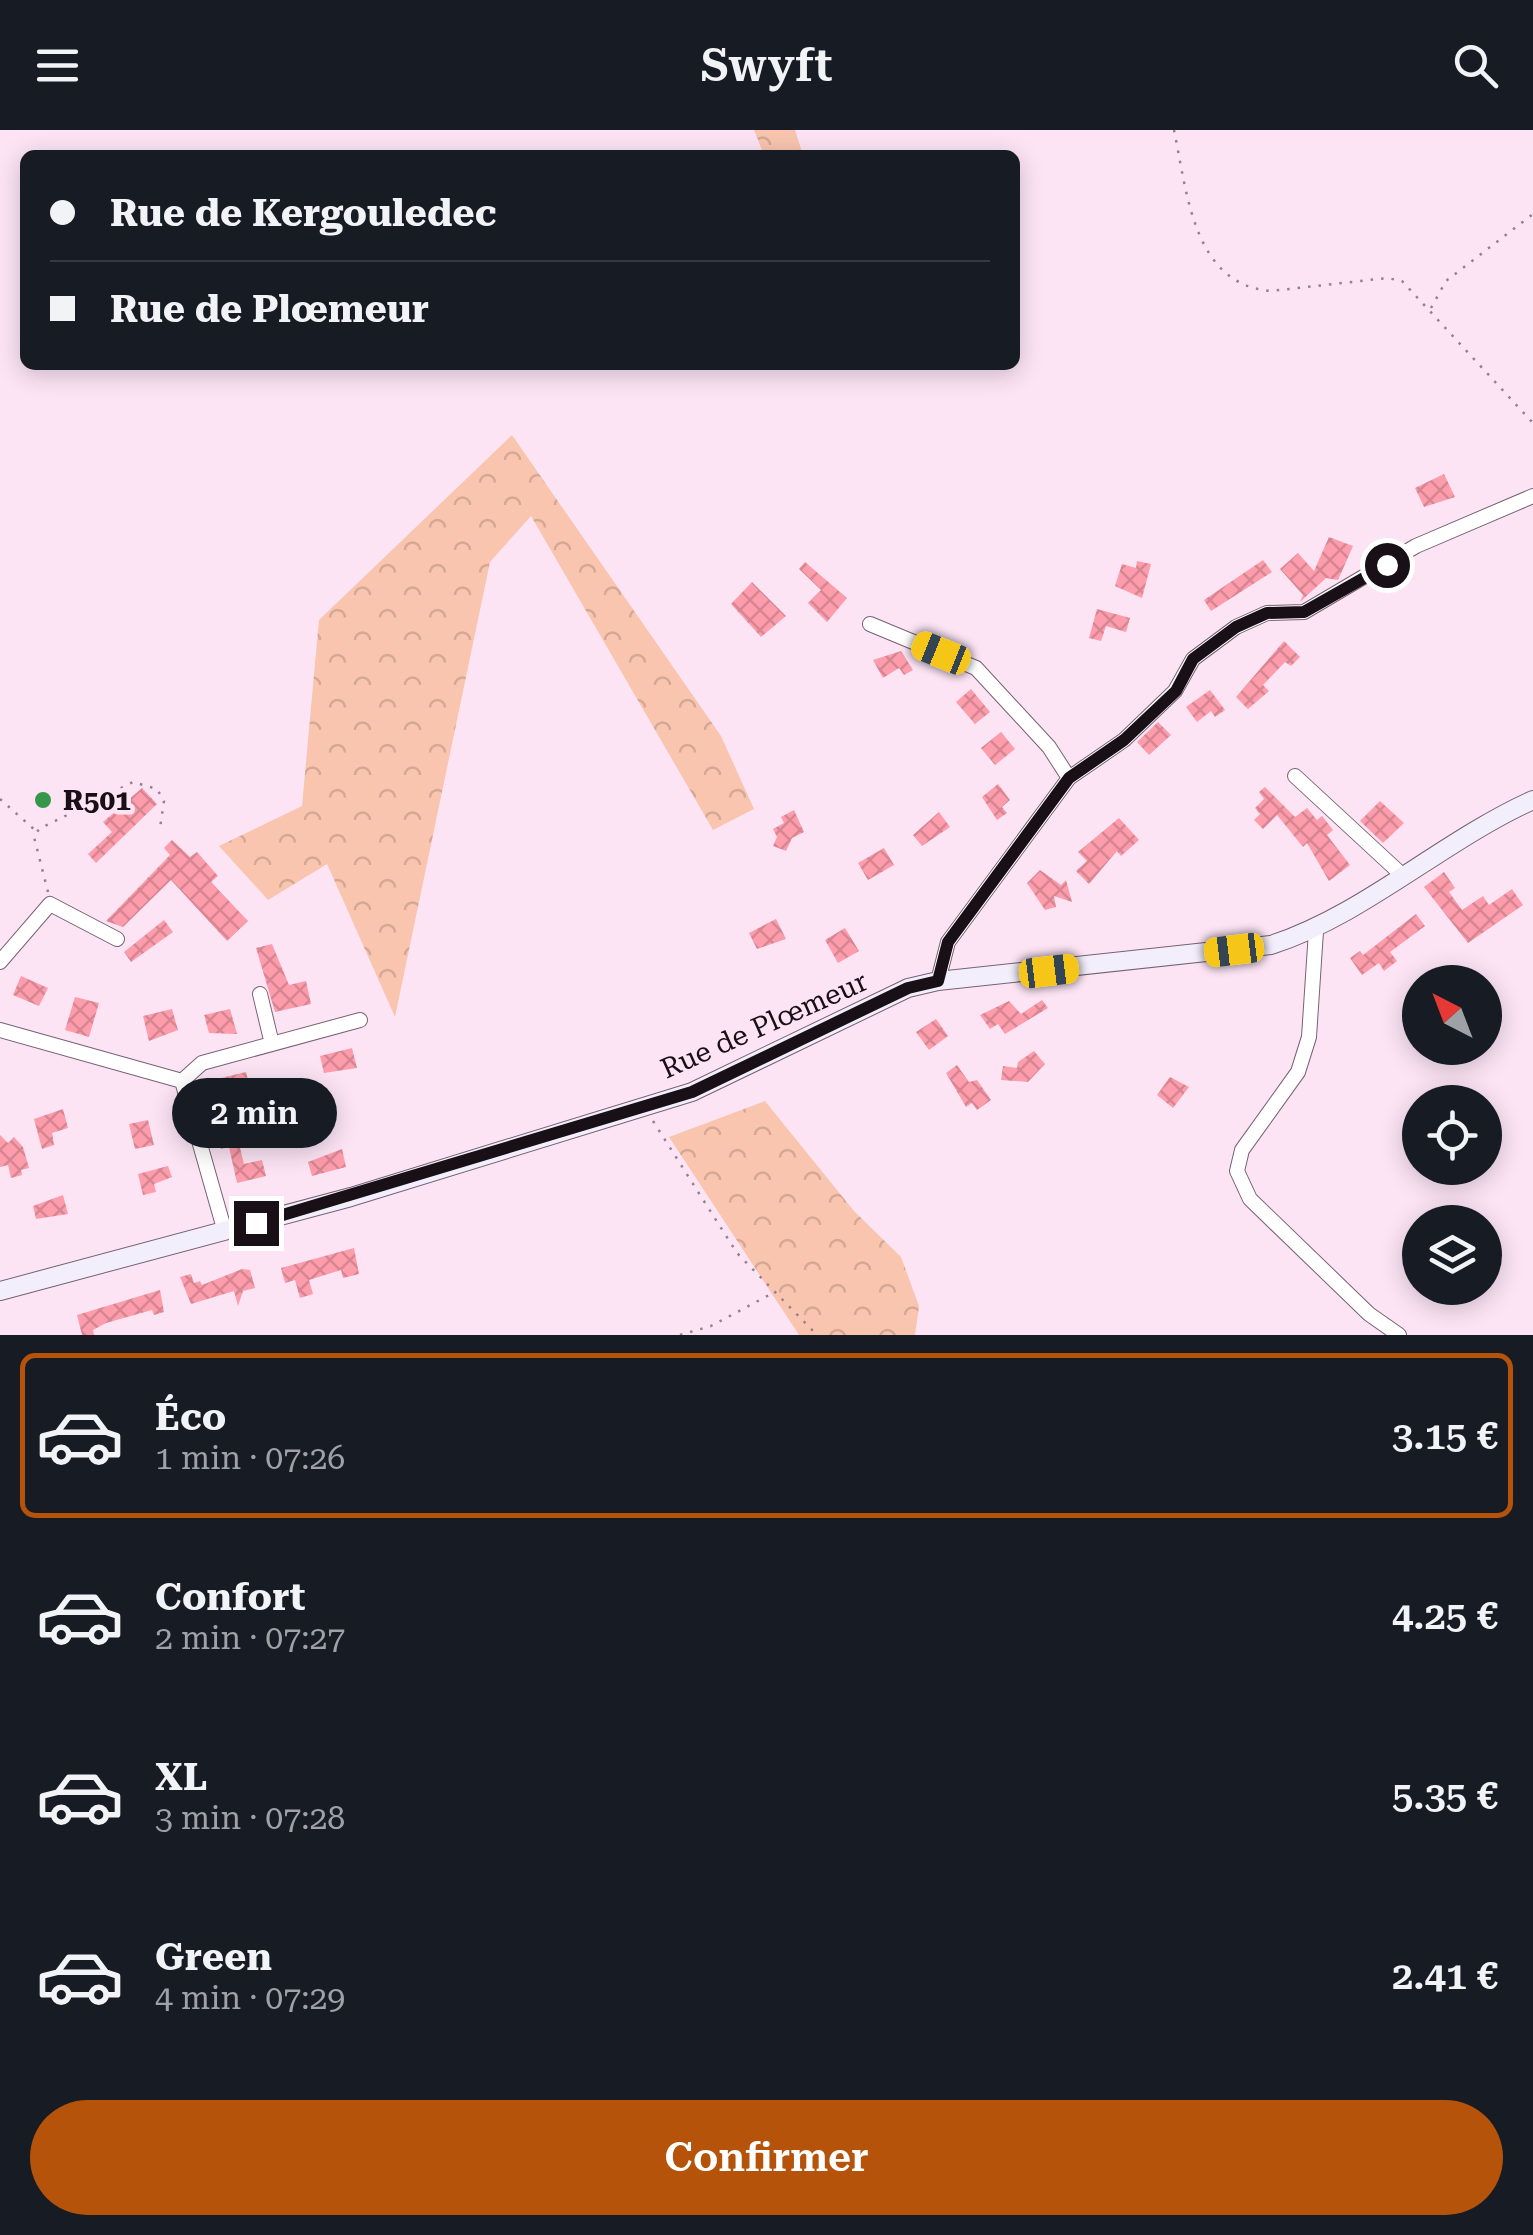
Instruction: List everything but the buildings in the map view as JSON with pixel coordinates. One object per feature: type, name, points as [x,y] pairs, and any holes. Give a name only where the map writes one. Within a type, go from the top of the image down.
[{"type":"main road","name":"Rue de Plœmeur","points":[[0,1290],[224,1232],[644,1107],[720,1080],[908,988],[938,981],[1271,945],[1316,931],[1448,844],[1533,800]]},
{"type":"street","points":[[938,981],[948,942],[1069,778],[1124,740],[1176,691],[1193,659],[1236,627],[1267,613],[1304,612],[1416,546],[1533,496]]},
{"type":"street","points":[[870,624],[976,668],[1049,748],[1069,778]]},
{"type":"street","points":[[1295,776],[1401,874]]},
{"type":"street","points":[[0,962],[50,904],[117,939]]},
{"type":"street","points":[[1316,931],[1309,1037],[1285,1096],[1242,1150],[1237,1170],[1250,1199],[1370,1314],[1399,1335]]},
{"type":"street","points":[[260,994],[272,1044]]},
{"type":"street","points":[[182,1081],[202,1063],[360,1020]]},
{"type":"street","points":[[0,1030],[182,1081]]},
{"type":"street","points":[[182,1081],[224,1232]]},
{"type":"path","points":[[1174,130],[1202,240],[1230,279],[1252,290],[1271,291],[1387,278],[1402,281],[1533,424]]},
{"type":"path","points":[[1431,310],[1446,281],[1533,214]]},
{"type":"path","points":[[36,831],[133,782],[156,789],[164,801],[160,828]]},
{"type":"path","points":[[0,799],[36,831],[50,904]]},
{"type":"path","points":[[644,1107],[736,1253],[817,1335]]},
{"type":"path","points":[[680,1335],[711,1326],[772,1293]]},
{"type":"green space","points":[[754,130],[795,130],[801,150],[762,150]]},
{"type":"green space","points":[[512,435],[721,736],[754,809],[713,830],[531,516],[490,562],[395,1017],[327,864],[268,900],[219,846],[302,806],[319,620]]},
{"type":"green space","points":[[765,1101],[854,1211],[901,1257],[919,1306],[915,1335],[799,1335],[669,1137]]},
{"type":"place","name":"R501","points":[[43,800]]},
{"type":"route","points":[[256,1223],[692,1092],[782,1052],[908,988],[938,981],[938,968],[948,942],[1023,836],[1069,778],[1124,740],[1176,691],[1193,659],[1236,627],[1267,613],[1304,612],[1387,565]]}]
